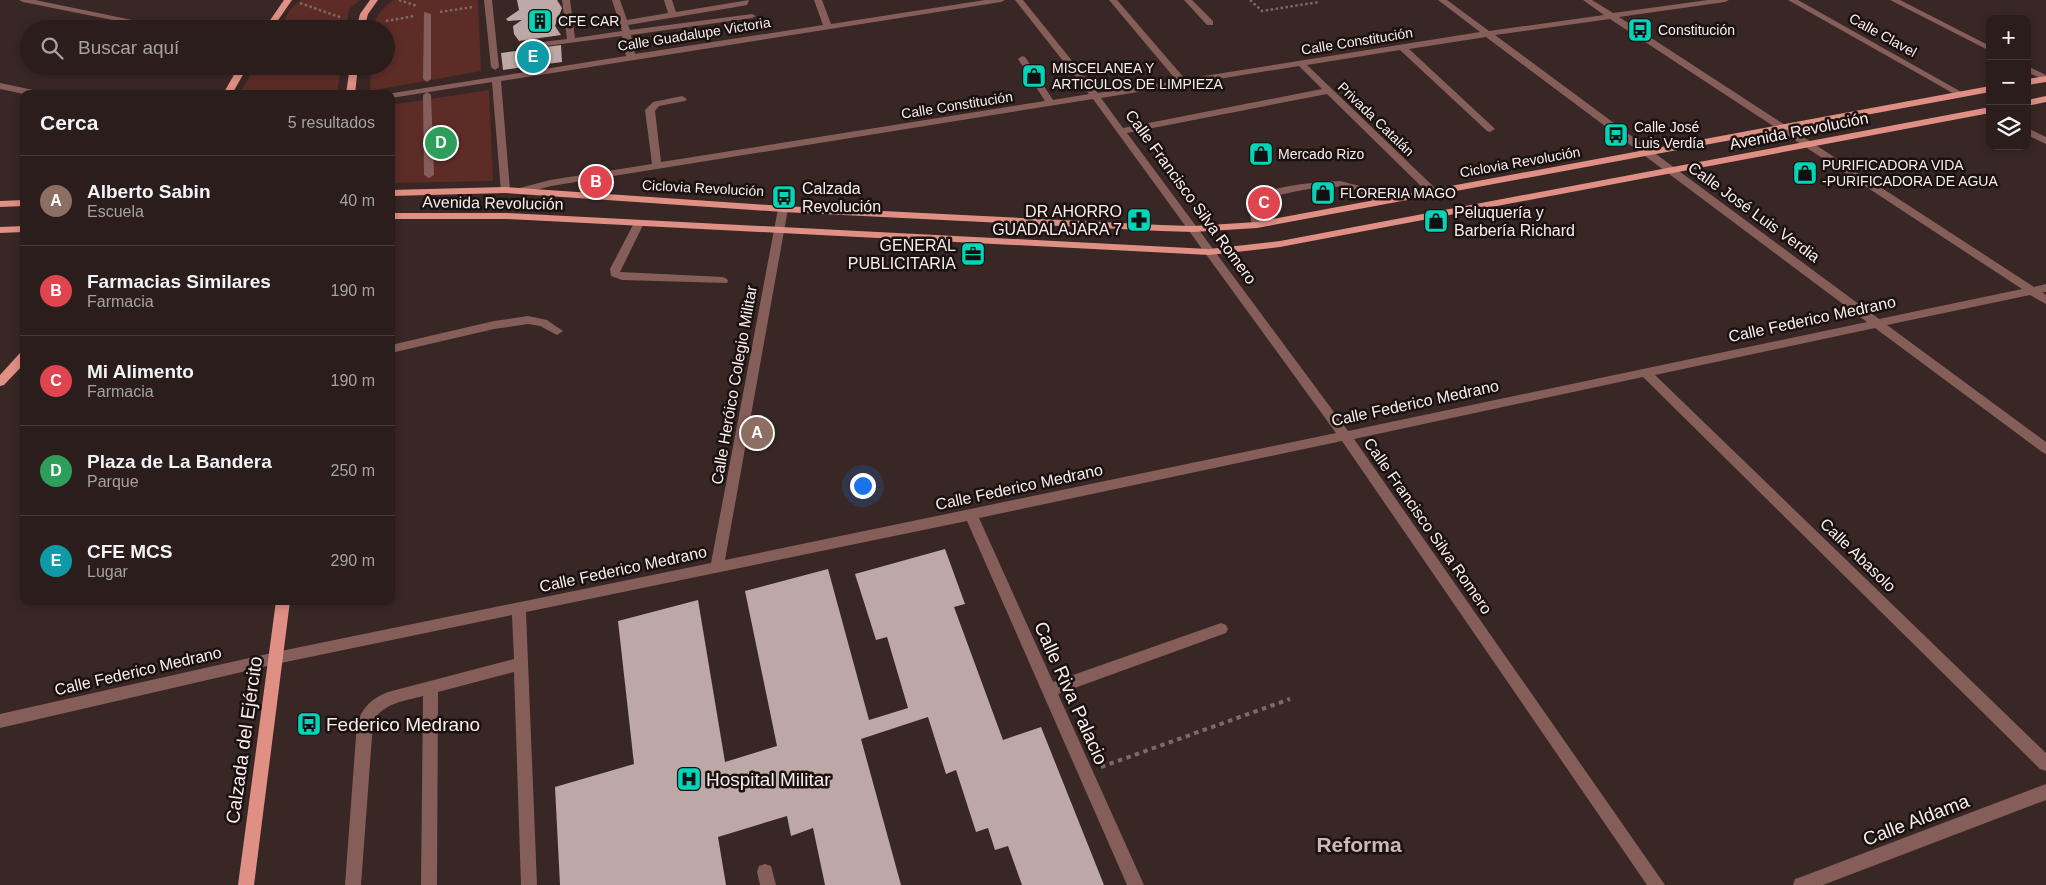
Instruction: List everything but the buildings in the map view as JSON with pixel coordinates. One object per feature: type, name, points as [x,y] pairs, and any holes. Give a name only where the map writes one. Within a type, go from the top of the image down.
[{"type":"main road","points":[[274,20],[288,0]]},
{"type":"main road","points":[[362,20],[367,6],[374,0]]},
{"type":"main road","points":[[229,90],[239,75]]},
{"type":"main road","points":[[351,90],[353,75]]},
{"type":"main road","points":[[2031,81],[2046,79]]},
{"type":"main road","name":"Avenida Revolución","points":[[395,193],[505,190],[783,209],[1193,229],[1257,225],[1986,90]]},
{"type":"main road","points":[[2031,102],[2046,99]]},
{"type":"main road","name":"Avenida Revolución","points":[[395,216],[465,215],[1210,252],[1280,244],[1986,111]]},
{"type":"main road","points":[[0,204],[20,203]]},
{"type":"main road","points":[[0,230],[20,229]]},
{"type":"main road","points":[[0,382],[20,360]]},
{"type":"main road","name":"Calzada del Ejército","points":[[246,885],[283,605]]},
{"type":"street","points":[[23,0],[126,20]]},
{"type":"street","points":[[488,0],[495,67]]},
{"type":"street","points":[[566,0],[571,41]]},
{"type":"street","points":[[616,0],[624,23],[631,58]]},
{"type":"street","points":[[668,0],[673,16]]},
{"type":"street","points":[[624,23],[736,5],[745,0]]},
{"type":"street","points":[[818,0],[828,27]]},
{"type":"street","name":"Calle Guadalupe Victoria","points":[[395,94],[1001,0]]},
{"type":"street","name":"Calle Francisco Silva Romero","points":[[1019,0],[1096,97],[1344,436],[1658,885]]},
{"type":"street","points":[[1113,0],[1184,83]]},
{"type":"street","points":[[1188,0],[1210,23]]},
{"type":"street","name":"Calle José Luis Verdia","points":[[1442,0],[2046,449]]},
{"type":"street","points":[[1587,0],[2046,300]]},
{"type":"street","name":"Calle Constitución","points":[[520,191],[550,183],[1486,34],[1726,0]]},
{"type":"street","name":"Calle Clavel","points":[[1792,0],[1961,94]]},
{"type":"street","points":[[1894,0],[1986,47]]},
{"type":"street","points":[[427,79],[428,14]]},
{"type":"street","points":[[534,46],[752,16]]},
{"type":"street","points":[[1402,48],[1490,129]]},
{"type":"street","points":[[1022,59],[1051,104]]},
{"type":"street","name":"Privada Catalán","points":[[1301,64],[1433,192]]},
{"type":"street","points":[[2031,70],[2046,79]]},
{"type":"street","points":[[496,78],[505,190]]},
{"type":"street","points":[[0,86],[20,90]]},
{"type":"street","points":[[1121,131],[1328,91]]},
{"type":"street","points":[[426,95],[429,175]]},
{"type":"street","points":[[657,166],[650,110],[656,104],[682,99]]},
{"type":"street","points":[[2031,133],[2046,141]]},
{"type":"street","points":[[1257,225],[1254,204],[1259,198],[1270,194],[1346,184],[1365,191],[1381,202]]},
{"type":"street","name":"Calle Heróico Colegio Militar","points":[[717,568],[783,209]]},
{"type":"street","points":[[639,223],[615,269],[615,274],[622,278],[723,281]]},
{"type":"street","name":"Calle Federico Medrano","points":[[0,721],[276,658],[971,516],[2046,288]]},
{"type":"street","points":[[395,348],[494,325],[528,320],[543,323],[557,331]]},
{"type":"street","name":"Calle Abasolo","points":[[1644,372],[2046,764]]},
{"type":"street","name":"Calle Riva Palacio","points":[[971,516],[1084,773],[1136,885]]},
{"type":"street","points":[[519,608],[529,885]]},
{"type":"street","points":[[1048,691],[1221,629]]},
{"type":"street","points":[[353,885],[365,723],[368,713],[377,704],[388,699],[521,664]]},
{"type":"street","points":[[429,885],[431,688]]},
{"type":"street","name":"Calle Aldama","points":[[1801,885],[2046,792]]},
{"type":"path","points":[[1250,0],[1262,11],[1319,2]]},
{"type":"path","points":[[298,2],[342,18]]},
{"type":"path","points":[[1084,773],[1290,699]]},
{"type":"shaded area","points":[[300,0],[360,0],[349,9],[347,20],[284,20],[290,10]]},
{"type":"shaded area","points":[[393,0],[478,0],[481,71],[370,90],[371,75],[395,75],[395,20],[376,20]]},
{"type":"shaded area","points":[[251,75],[340,75],[338,90],[241,90]]},
{"type":"shaded area","points":[[489,90],[493,181],[395,183],[395,104]]},
{"type":"place","name":"CFE CAR","points":[[540,21]]},
{"type":"place","name":"Constitución","points":[[1640,30]]},
{"type":"place","name":"CFE MCS","points":[[533,57]]},
{"type":"place","name":"MISCELANEA Y ARTICULOS DE LIMPIEZA","points":[[1034,76]]},
{"type":"place","name":"Calle José Luis Verdía","points":[[1616,135]]},
{"type":"place","name":"Plaza de La Bandera","points":[[441,143]]},
{"type":"place","name":"Mercado Rizo","points":[[1261,154]]},
{"type":"place","name":"PURIFICADORA VIDA -PURIFICADORA DE AGUA","points":[[1805,173]]},
{"type":"place","name":"Farmacias Similares","points":[[596,182]]},
{"type":"place","name":"FLORERIA MAGO","points":[[1323,193]]},
{"type":"place","name":"Calzada Revolución","points":[[784,197]]},
{"type":"place","name":"Mi Alimento","points":[[1264,203]]},
{"type":"place","name":"DR AHORRO GUADALAJARA 7","points":[[1139,220]]},
{"type":"place","name":"Peluquería y Barbería Richard","points":[[1436,221]]},
{"type":"place","name":"GENERAL PUBLICITARIA","points":[[973,254]]},
{"type":"place","name":"Alberto Sabin","points":[[757,433]]},
{"type":"place","name":"Federico Medrano","points":[[309,724]]},
{"type":"place","name":"Hospital Militar","points":[[689,779]]},
{"type":"district","name":"Reforma","points":[[1359,844]]}]
